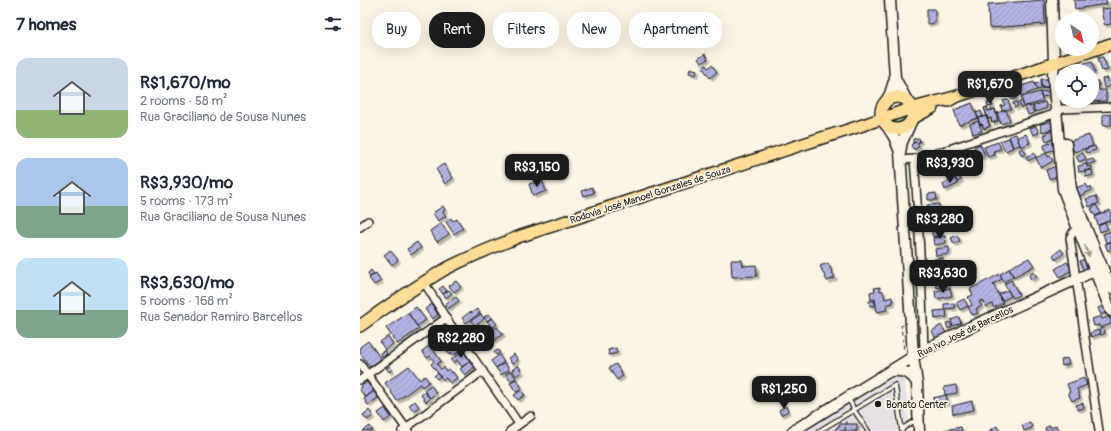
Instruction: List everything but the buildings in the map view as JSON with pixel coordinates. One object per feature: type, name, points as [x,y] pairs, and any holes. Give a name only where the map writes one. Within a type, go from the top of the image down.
[{"type":"main road","points":[[890,0],[895,78],[890,94],[883,105],[881,114],[894,137],[900,156]]},
{"type":"main road","points":[[1052,0],[1054,63],[1059,73],[1060,111],[1071,189],[1081,228],[1098,269],[1110,307]]},
{"type":"main road","points":[[910,110],[955,97],[1111,44]]},
{"type":"main road","points":[[885,123],[897,130],[902,130],[909,125],[910,110],[895,78]]},
{"type":"main road","points":[[851,129],[875,114],[888,100],[893,97],[900,97],[910,110]]},
{"type":"main road","points":[[851,129],[885,123],[910,110],[955,97]]},
{"type":"main road","points":[[910,110],[900,156],[913,356],[917,384],[919,431]]},
{"type":"main road","name":"Rodovia José Manoel Gonzales de Souza","points":[[360,326],[392,302],[443,271],[484,251],[521,236],[851,129]]},
{"type":"main road","points":[[1098,269],[1111,288]]},
{"type":"main road","name":"Rua Ivo José de Barcellos","points":[[793,431],[924,350],[968,328],[1098,269]]},
{"type":"main road","points":[[892,371],[899,370],[905,372],[912,376],[917,384]]},
{"type":"street","points":[[900,156],[914,159],[940,152],[1060,111],[1111,106]]},
{"type":"street","points":[[914,159],[924,350]]},
{"type":"street","points":[[360,227],[368,221]]},
{"type":"street","points":[[1081,228],[1073,232],[1070,238],[1099,431]]},
{"type":"street","points":[[424,282],[446,318],[519,424]]},
{"type":"street","points":[[360,380],[446,318]]},
{"type":"street","points":[[360,364],[405,430],[483,371]]},
{"type":"street","points":[[510,431],[531,416]]},
{"type":"lane","points":[[819,431],[894,385],[902,430],[918,419]]},
{"type":"lane","points":[[847,398],[868,431]]},
{"type":"lane","points":[[899,410],[918,400]]},
{"type":"path","points":[[845,431],[846,426]]},
{"type":"shaded area","name":"Bonato Center","points":[[896,376],[902,376],[905,378],[909,431],[804,431]]},
{"type":"green space","points":[[910,115],[906,122],[898,127],[888,122]]},
{"type":"place","name":"Bonato Center","points":[[878,404]]}]
